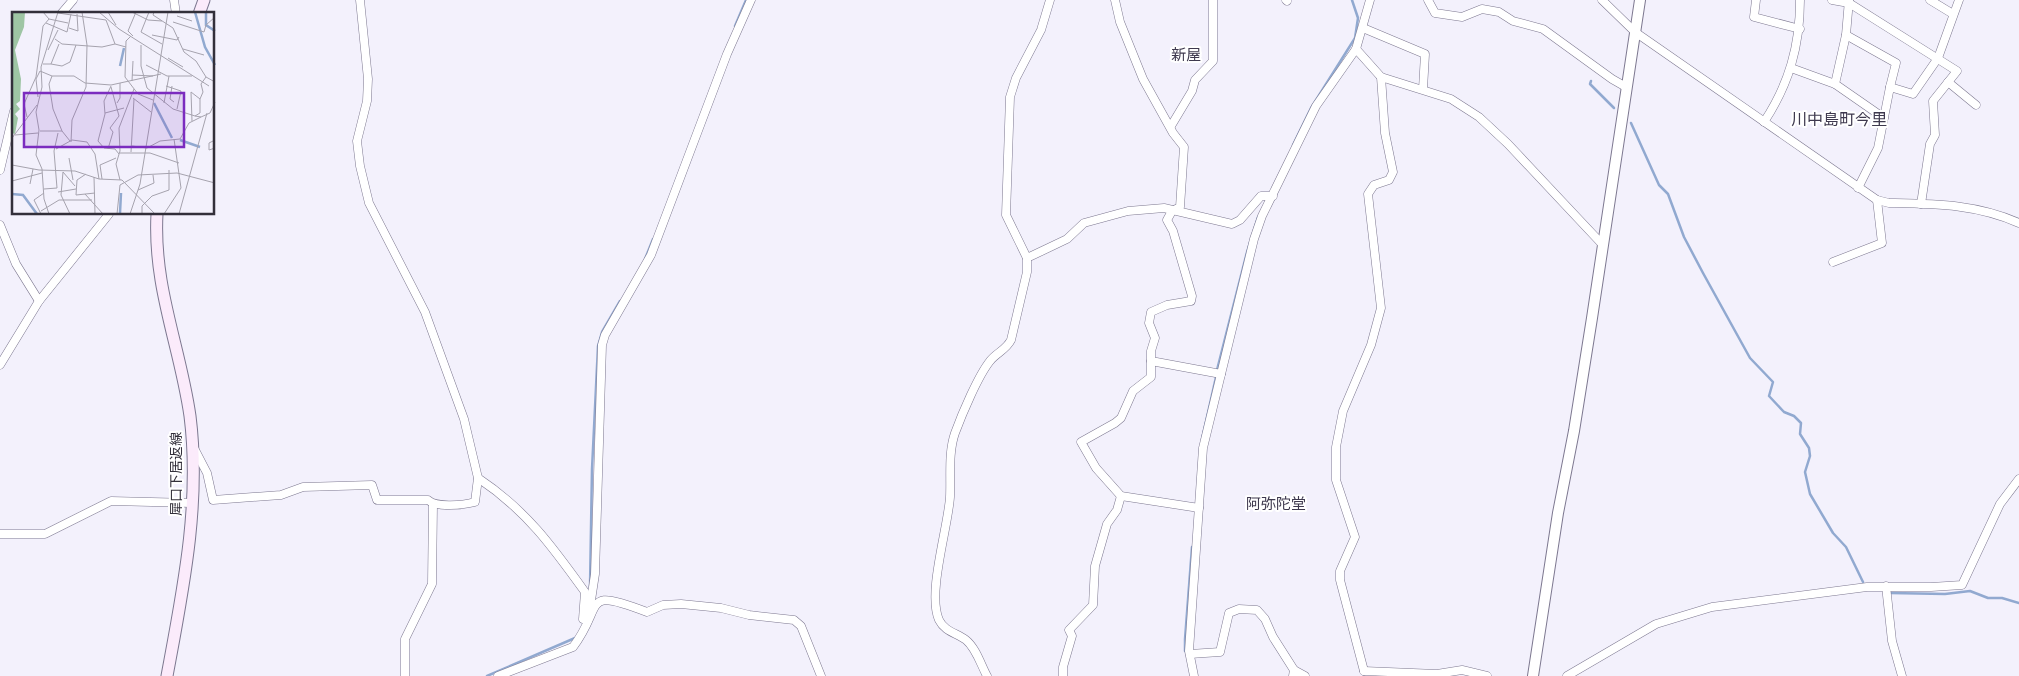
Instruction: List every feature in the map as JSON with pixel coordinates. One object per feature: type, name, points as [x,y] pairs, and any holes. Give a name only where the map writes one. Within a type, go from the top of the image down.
[{"type":"main road","points":[[200,12],[204,0]]},
{"type":"main road","name":"犀口下居返線","points":[[157,215],[155,244],[162,293],[189,413],[193,445],[189,550],[167,676]]},
{"type":"street","points":[[63,12],[73,0]]},
{"type":"street","points":[[193,445],[206,473],[213,500],[281,495],[303,487],[372,485],[377,500],[428,500],[432,504],[462,506],[475,502],[478,478],[464,419],[425,312],[369,203],[357,141],[367,101],[368,79],[360,0]]},
{"type":"street","points":[[588,620],[595,574],[602,345],[605,335],[651,255],[727,54],[751,0]]},
{"type":"street","points":[[987,676],[971,645],[966,640],[949,632],[940,622],[936,611],[936,583],[950,498],[951,448],[955,433],[990,360],[1007,347],[1011,340],[1027,272],[1027,258],[1006,215],[1010,106],[1016,78],[1039,37],[1050,0]]},
{"type":"street","points":[[1115,0],[1120,22],[1143,79],[1184,147],[1180,207],[1172,211],[1167,220],[1173,231],[1192,296],[1191,301],[1166,305],[1151,312],[1149,323],[1155,338],[1151,351],[1151,377],[1133,391],[1121,418],[1081,442],[1096,468],[1121,496],[1199,508]]},
{"type":"street","points":[[1170,126],[1192,91],[1195,80],[1213,61],[1213,0],[1221,0]]},
{"type":"street","points":[[1194,676],[1190,654],[1203,448],[1254,239],[1262,216],[1316,106],[1356,49],[1370,0]]},
{"type":"street","points":[[1428,0],[1435,13],[1462,17],[1482,9],[1499,12],[1513,21],[1543,29],[1612,79],[1626,86]]},
{"type":"street","points":[[1602,0],[1635,32],[1876,200],[1889,203],[1971,208],[1995,213],[2019,223]]},
{"type":"street","points":[[1533,676],[1640,0]]},
{"type":"street","points":[[1756,0],[1754,17],[1800,29]]},
{"type":"street","points":[[1764,122],[1777,102],[1791,68],[1800,29],[1800,0]]},
{"type":"street","points":[[1832,0],[1849,1],[1957,71],[1933,101],[1935,135],[1930,144],[1921,204]]},
{"type":"street","points":[[1930,0],[1953,14]]},
{"type":"street","points":[[1890,87],[1912,94],[1938,58],[1959,0]]},
{"type":"street","points":[[1835,84],[1846,35],[1849,1]]},
{"type":"street","points":[[1363,28],[1425,54],[1423,89]]},
{"type":"street","points":[[1846,35],[1896,63],[1878,148],[1858,188]]},
{"type":"street","points":[[1356,49],[1381,77],[1451,99],[1479,117],[1508,144],[1602,244]]},
{"type":"street","points":[[1791,68],[1835,84],[1884,118]]},
{"type":"street","points":[[1381,77],[1386,133],[1393,172],[1388,180],[1374,185],[1368,194],[1381,308],[1371,345],[1344,411],[1336,447],[1336,480],[1355,537],[1340,571],[1340,580],[1362,674],[1438,674],[1462,670],[1487,676]]},
{"type":"street","points":[[1948,82],[1976,105]]},
{"type":"street","points":[[0,170],[12,119]]},
{"type":"street","points":[[1027,258],[1067,239],[1084,223],[1102,217],[1150,208],[1232,224],[1240,220],[1261,196],[1273,196]]},
{"type":"street","points":[[1833,262],[1882,243],[1876,200]]},
{"type":"street","points":[[0,365],[39,301],[109,215]]},
{"type":"street","points":[[0,225],[16,264],[39,301]]},
{"type":"street","points":[[1151,361],[1220,374]]},
{"type":"street","points":[[478,478],[513,503],[537,528],[585,592],[583,619],[588,620]]},
{"type":"street","points":[[1567,676],[1656,624],[1712,606],[1867,587],[1931,588],[1962,585],[2000,504],[2019,478]]},
{"type":"street","points":[[1064,676],[1063,666],[1072,636],[1068,630],[1093,605],[1095,566],[1107,524],[1117,510],[1121,496]]},
{"type":"street","points":[[0,534],[45,534],[111,501],[192,503]]},
{"type":"street","points":[[405,676],[405,639],[432,584],[432,504]]},
{"type":"street","points":[[1886,586],[1892,641],[1902,676]]},
{"type":"street","points":[[498,676],[573,648],[594,607],[600,600],[607,598],[647,612],[663,605],[681,604],[721,608],[749,615],[789,618],[798,622],[801,626],[821,676]]},
{"type":"street","points":[[1190,654],[1220,652],[1230,613],[1239,609],[1257,610],[1265,619],[1294,673],[1305,676]]},
{"type":"waterway","points":[[735,26],[746,0]]},
{"type":"waterway","points":[[1293,145],[1311,108],[1355,38],[1358,18],[1352,0]]},
{"type":"waterway","points":[[1591,81],[1590,84],[1614,108]]},
{"type":"waterway","points":[[1631,123],[1659,185],[1668,194],[1684,237],[1703,273],[1750,358],[1773,382],[1769,396],[1784,412],[1794,416],[1801,423],[1800,434],[1809,448],[1810,456],[1805,472],[1810,494],[1833,533],[1846,547],[1863,582]]},
{"type":"waterway","points":[[1217,370],[1247,252],[1258,217]]},
{"type":"waterway","points":[[645,259],[653,239]]},
{"type":"waterway","points":[[590,587],[592,469],[598,346],[602,332],[620,301]]},
{"type":"waterway","points":[[1202,439],[1216,377]]},
{"type":"waterway","points":[[1185,651],[1192,547]]},
{"type":"waterway","points":[[1890,593],[1945,594],[1970,591],[1988,598],[2002,598],[2019,603]]},
{"type":"waterway","points":[[487,676],[575,638]]},
{"type":"district","name":"新屋","points":[[1186,55]]},
{"type":"district","name":"川中島町今里","points":[[1839,119]]},
{"type":"district","name":"阿弥陀堂","points":[[1276,504]]}]
